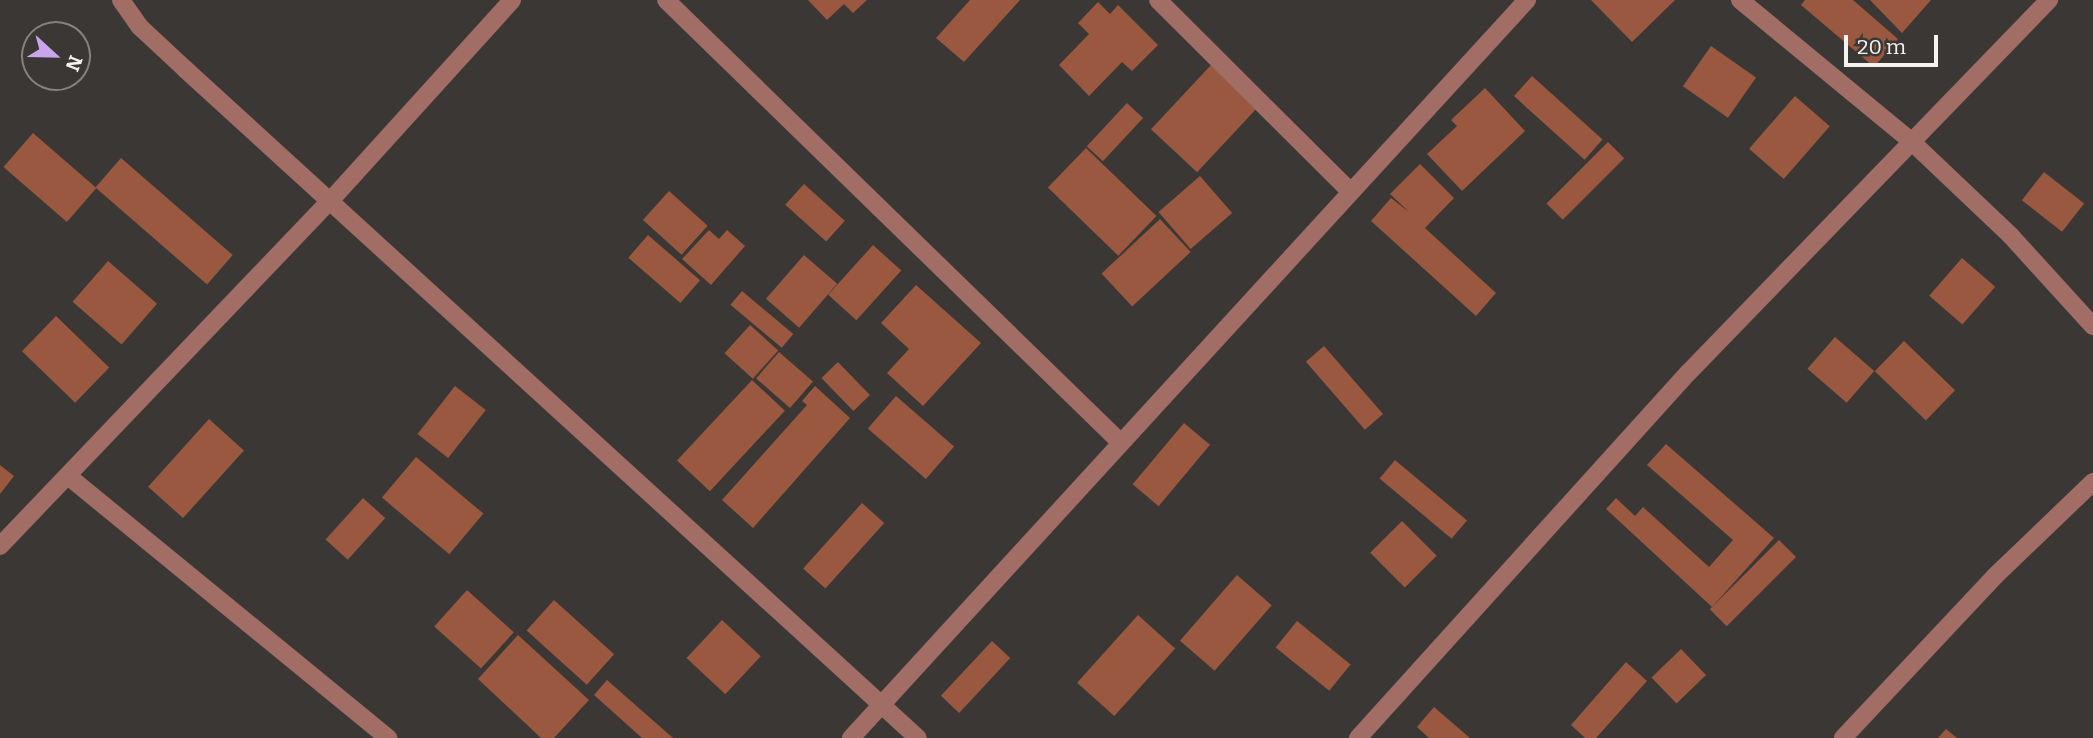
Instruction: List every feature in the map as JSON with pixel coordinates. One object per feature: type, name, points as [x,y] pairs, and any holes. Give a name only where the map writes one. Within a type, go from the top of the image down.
[{"type":"street","points":[[121,0],[140,27],[919,738]]},
{"type":"street","points":[[0,546],[330,201],[512,0]]},
{"type":"street","points":[[666,0],[1120,442]]},
{"type":"street","points":[[1158,0],[1351,192]]},
{"type":"street","points":[[851,738],[1527,0]]},
{"type":"street","points":[[1740,0],[1912,142],[2011,236],[2093,326]]},
{"type":"street","points":[[1358,738],[1689,372],[2049,0]]},
{"type":"street","points":[[68,476],[387,738]]},
{"type":"street","points":[[1843,738],[1995,576],[2093,482]]},
{"type":"building","points":[[808,0],[867,0],[853,13],[844,4],[827,20]]},
{"type":"building","points":[[970,0],[1020,0],[964,62],[936,38]]},
{"type":"building","points":[[1591,0],[1675,0],[1632,42]]},
{"type":"building","points":[[1805,0],[1853,0],[1898,39],[1874,67],[1801,5]]},
{"type":"building","points":[[1870,0],[1931,0],[1902,33]]},
{"type":"building","points":[[1098,2],[1110,14],[1118,5],[1158,45],[1132,71],[1122,62],[1089,96],[1059,65],[1089,34],[1078,23]]},
{"type":"building","points":[[1711,46],[1756,78],[1728,118],[1683,86]]},
{"type":"building","points":[[1211,65],[1257,108],[1197,172],[1151,129]]},
{"type":"building","points":[[1532,76],[1603,140],[1585,160],[1514,96]]},
{"type":"building","points":[[1485,88],[1525,131],[1462,191],[1427,154],[1457,126],[1451,120]]},
{"type":"building","points":[[1795,96],[1830,126],[1784,179],[1749,149]]},
{"type":"building","points":[[1127,103],[1143,118],[1103,161],[1087,146]]},
{"type":"building","points":[[33,133],[96,188],[67,222],[3,167]]},
{"type":"building","points":[[1608,142],[1624,158],[1563,220],[1546,204]]},
{"type":"building","points":[[1086,148],[1156,216],[1118,256],[1048,188]]},
{"type":"building","points":[[121,158],[233,255],[207,285],[95,187]]},
{"type":"building","points":[[1420,164],[1454,198],[1425,228],[1496,293],[1476,316],[1371,221],[1391,198],[1409,212],[1390,194]]},
{"type":"building","points":[[2044,172],[2084,203],[2062,232],[2022,200]]},
{"type":"building","points":[[1200,176],[1232,213],[1191,249],[1158,212]]},
{"type":"building","points":[[804,184],[845,221],[826,242],[785,205]]},
{"type":"building","points":[[669,191],[708,226],[682,255],[643,220]]},
{"type":"building","points":[[1160,219],[1191,252],[1132,306],[1101,274]]},
{"type":"building","points":[[709,230],[719,239],[727,230],[745,246],[711,285],[682,259]]},
{"type":"building","points":[[648,235],[700,280],[680,303],[628,258]]},
{"type":"building","points":[[873,245],[901,270],[856,320],[828,295]]},
{"type":"building","points":[[804,255],[837,284],[799,328],[766,299]]},
{"type":"building","points":[[1962,258],[1995,287],[1962,325],[1929,296]]},
{"type":"building","points":[[108,261],[157,304],[122,344],[73,302]]},
{"type":"building","points":[[916,285],[981,343],[923,406],[887,373],[909,349],[881,323]]},
{"type":"building","points":[[742,291],[793,334],[782,348],[730,305]]},
{"type":"building","points":[[56,316],[109,367],[75,403],[22,351]]},
{"type":"building","points":[[750,325],[778,350],[753,379],[725,353]]},
{"type":"building","points":[[1835,337],[1874,371],[1847,403],[1807,369]]},
{"type":"building","points":[[1904,341],[1955,390],[1926,421],[1875,371]]},
{"type":"building","points":[[1324,346],[1383,414],[1365,430],[1306,362]]},
{"type":"building","points":[[779,352],[813,382],[790,408],[756,378]]},
{"type":"building","points":[[838,362],[870,395],[853,411],[821,378]]},
{"type":"building","points":[[752,380],[785,411],[710,491],[677,460]]},
{"type":"building","points":[[455,386],[486,410],[448,458],[417,434]]},
{"type":"building","points":[[815,386],[850,418],[753,528],[722,500],[807,405],[802,401]]},
{"type":"building","points":[[896,396],[954,447],[926,479],[868,428]]},
{"type":"building","points":[[209,419],[244,450],[183,518],[148,487]]},
{"type":"building","points":[[1184,423],[1210,445],[1159,506],[1133,484]]},
{"type":"building","points":[[1666,444],[1774,538],[1712,607],[1606,509],[1616,498],[1635,516],[1643,507],[1709,567],[1733,540],[1647,465]]},
{"type":"building","points":[[416,457],[483,514],[449,554],[382,498]]},
{"type":"building","points":[[1395,460],[1467,520],[1452,539],[1380,478]]},
{"type":"building","points":[[0,465],[14,476],[0,494]]},
{"type":"building","points":[[363,498],[385,518],[348,560],[326,540]]},
{"type":"building","points":[[862,503],[884,523],[825,588],[803,568]]},
{"type":"building","points":[[1402,521],[1437,556],[1405,587],[1370,553]]},
{"type":"building","points":[[1779,540],[1796,557],[1727,626],[1710,609]]},
{"type":"building","points":[[1237,575],[1272,605],[1215,671],[1180,641]]},
{"type":"building","points":[[467,590],[514,632],[481,669],[434,626]]},
{"type":"building","points":[[554,600],[614,654],[587,685],[527,630]]},
{"type":"building","points":[[1138,615],[1175,648],[1114,716],[1077,683]]},
{"type":"building","points":[[722,620],[761,656],[725,694],[687,658]]},
{"type":"building","points":[[1297,621],[1351,664],[1329,691],[1276,647]]},
{"type":"building","points":[[518,635],[589,700],[554,738],[541,738],[478,679]]},
{"type":"building","points":[[992,641],[1010,658],[959,713],[941,696]]},
{"type":"building","points":[[1681,649],[1706,675],[1677,703],[1652,677]]},
{"type":"building","points":[[1626,662],[1647,681],[1596,738],[1585,738],[1571,725]]},
{"type":"building","points":[[607,680],[673,738],[642,738],[594,695]]},
{"type":"building","points":[[1434,707],[1470,738],[1429,738],[1417,727]]},
{"type":"building","points":[[1946,729],[1957,738],[1938,738]]}]
